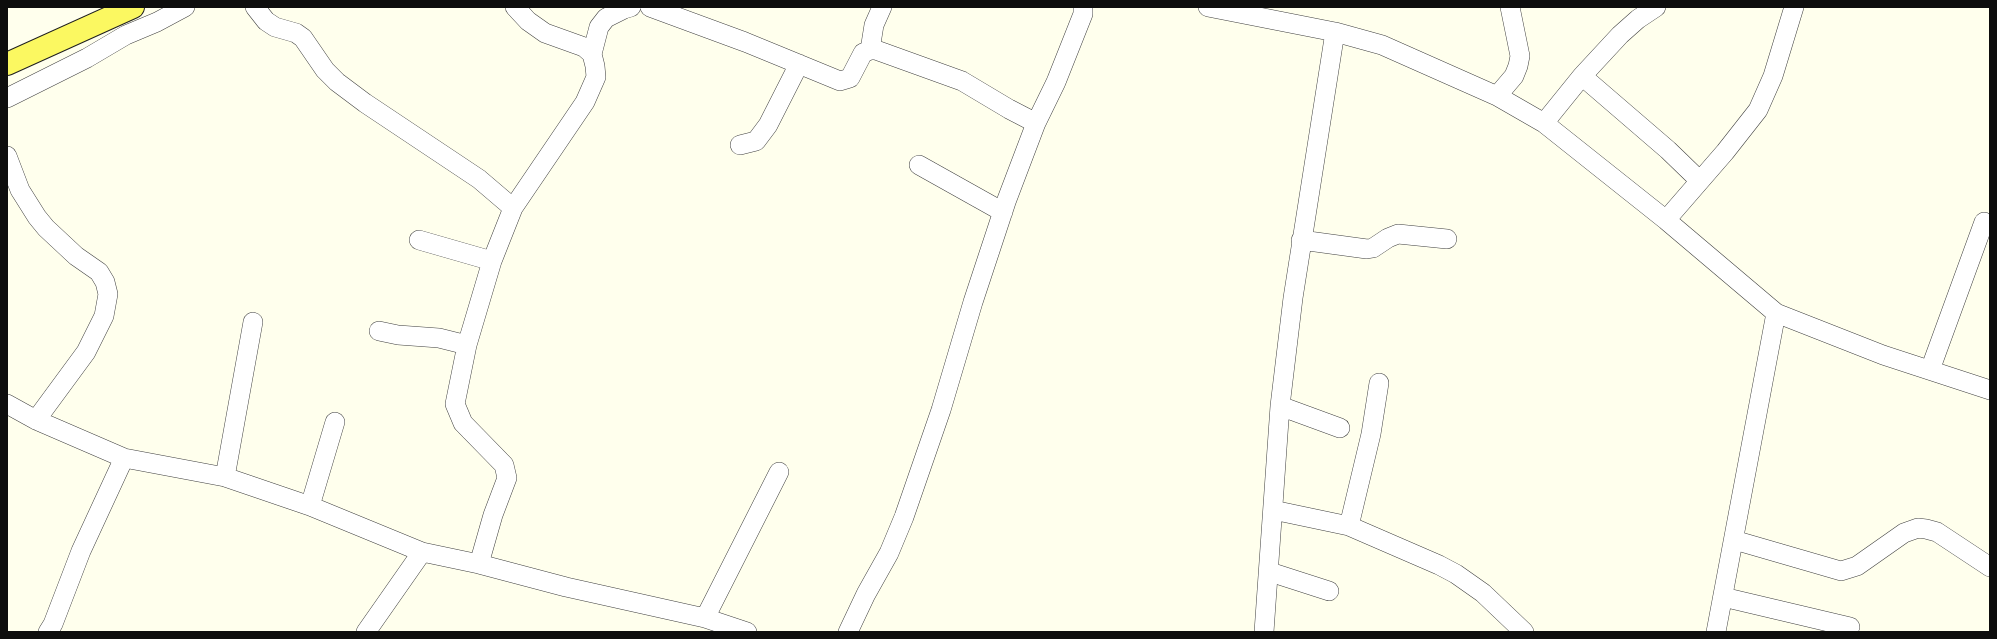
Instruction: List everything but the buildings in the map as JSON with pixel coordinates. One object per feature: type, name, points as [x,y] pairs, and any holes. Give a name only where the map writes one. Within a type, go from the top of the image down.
[{"type":"main road","points":[[7,64],[106,13],[133,7]]},
{"type":"street","points":[[7,98],[185,7]]},
{"type":"street","points":[[255,7],[266,21],[275,27],[303,38],[325,70],[337,82],[365,103],[479,179],[513,208]]},
{"type":"street","points":[[515,7],[528,20],[545,33],[584,47],[592,54]]},
{"type":"street","points":[[479,564],[493,515],[507,478],[504,465],[463,423],[455,404],[467,345],[492,261],[513,208],[592,90],[596,77],[592,54],[599,27],[606,18],[631,7]]},
{"type":"street","points":[[650,7],[840,81],[850,78],[863,53],[870,50],[883,52],[962,81],[1036,123]]},
{"type":"street","points":[[870,50],[874,25],[882,7]]},
{"type":"street","points":[[848,632],[866,594],[889,554],[904,517],[941,410],[1003,212],[1036,123],[1056,82],[1083,14],[1083,7]]},
{"type":"street","points":[[1208,7],[1335,32],[1382,44],[1497,96],[1544,123],[1666,220],[1776,313],[1883,355],[1990,390]]},
{"type":"street","points":[[1497,96],[1514,76],[1520,56],[1510,7]]},
{"type":"street","points":[[1544,123],[1582,76],[1620,35],[1638,19],[1656,7]]},
{"type":"street","points":[[1666,220],[1699,180],[1725,152],[1758,110],[1773,76],[1794,7]]},
{"type":"street","points":[[1264,632],[1270,572],[1280,406],[1301,240],[1335,32]]},
{"type":"street","points":[[740,145],[756,141],[768,125],[799,64]]},
{"type":"street","points":[[1582,76],[1668,150],[1699,180]]},
{"type":"street","points":[[7,156],[20,190],[37,217],[46,228],[76,256],[99,272],[105,282],[108,294],[104,316],[86,352],[36,420]]},
{"type":"street","points":[[919,165],[1003,212]]},
{"type":"street","points":[[1930,370],[1984,222]]},
{"type":"street","points":[[1301,240],[1367,249],[1373,248],[1388,238],[1398,234],[1447,239]]},
{"type":"street","points":[[419,240],[492,261]]},
{"type":"street","points":[[1716,632],[1776,313]]},
{"type":"street","points":[[225,477],[253,322]]},
{"type":"street","points":[[379,331],[398,335],[438,338],[467,345]]},
{"type":"street","points":[[1349,526],[1371,434],[1379,383]]},
{"type":"street","points":[[7,404],[36,420],[124,458],[225,477],[310,506],[422,552],[479,564],[566,587],[705,618],[736,630]]},
{"type":"street","points":[[1280,406],[1340,428]]},
{"type":"street","points":[[310,506],[335,422]]},
{"type":"street","points":[[48,632],[53,624],[81,551],[124,458]]},
{"type":"street","points":[[705,618],[779,472]]},
{"type":"street","points":[[1273,510],[1349,526],[1456,574],[1483,593],[1524,632]]},
{"type":"street","points":[[1734,540],[1841,571],[1857,566],[1904,533],[1918,528],[1926,528],[1937,532],[1990,568]]},
{"type":"street","points":[[366,632],[422,552]]},
{"type":"street","points":[[1270,572],[1329,591]]},
{"type":"street","points":[[1723,597],[1850,627]]}]
